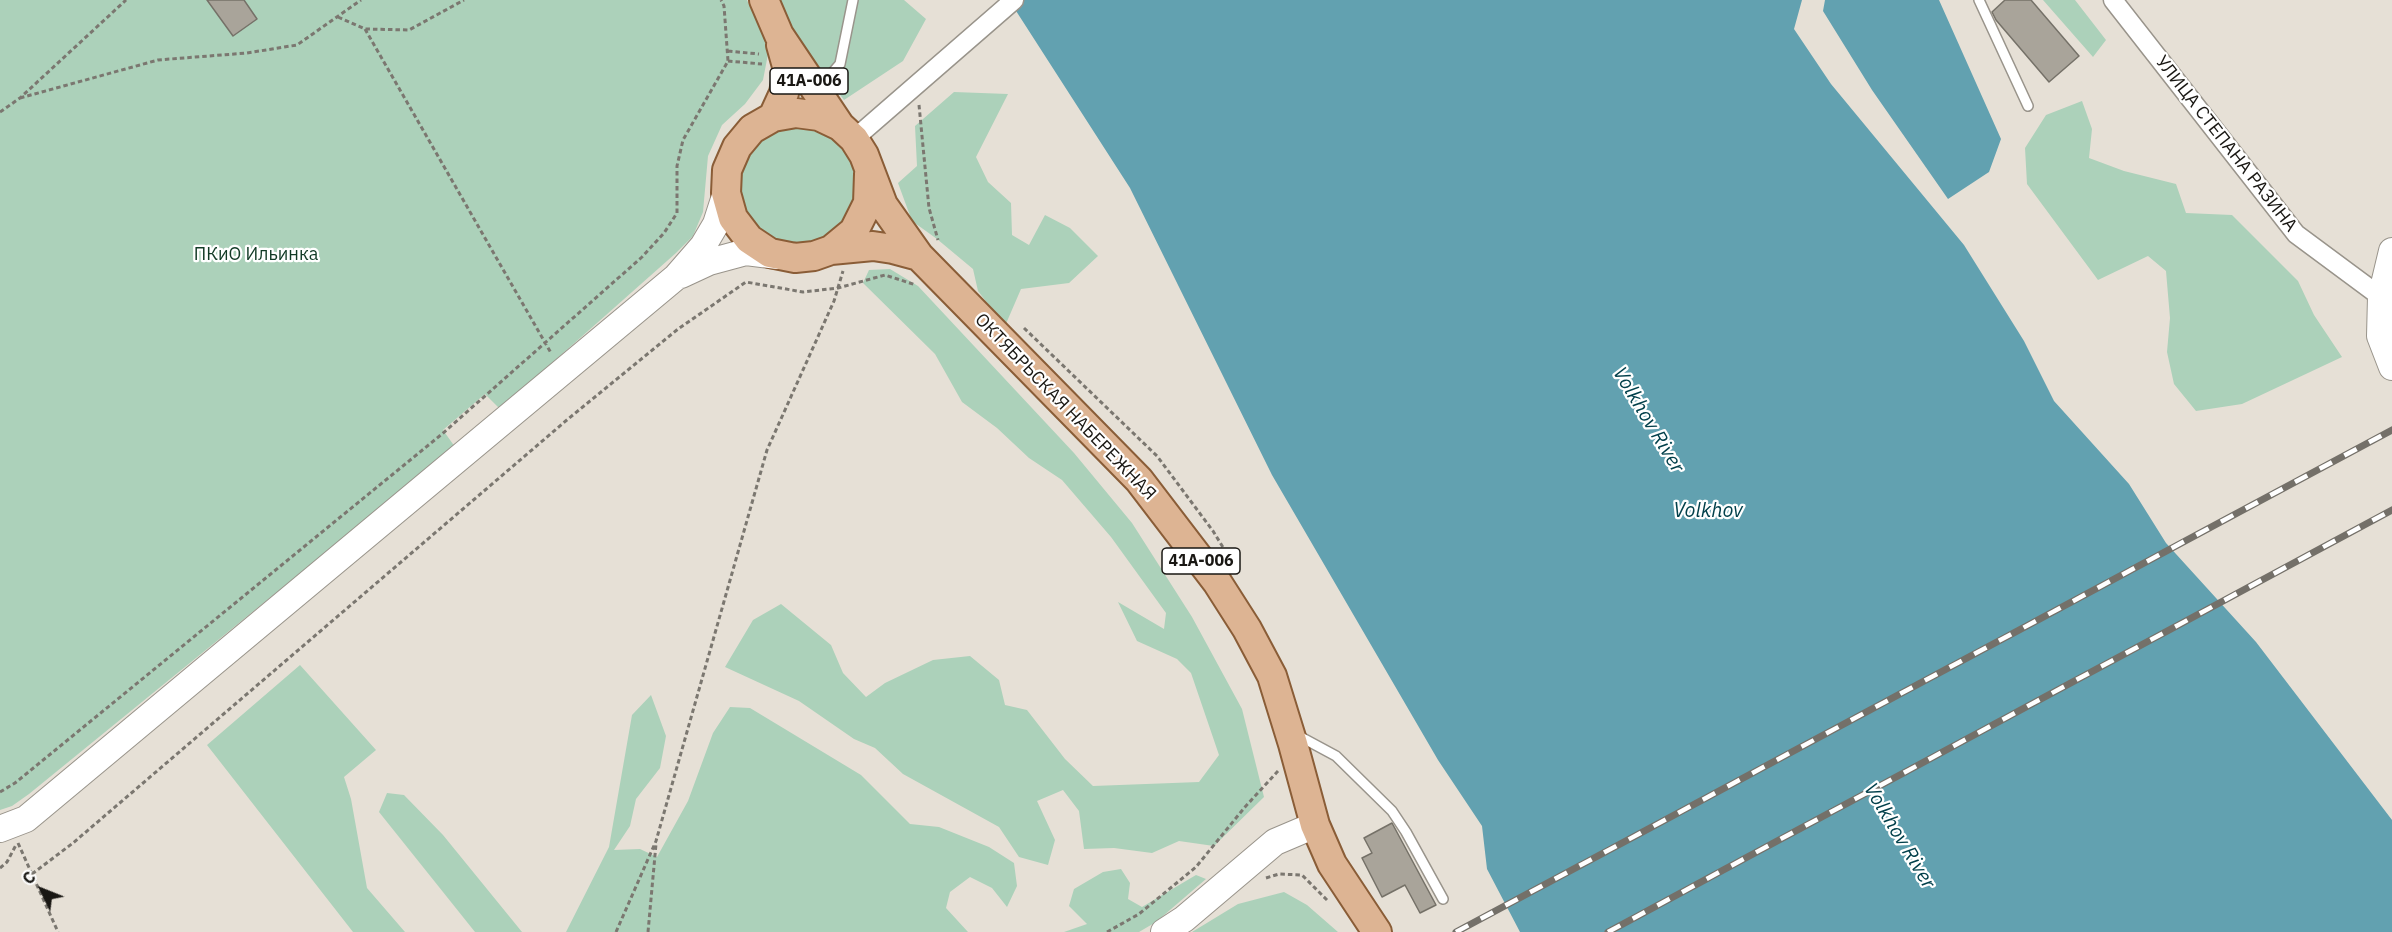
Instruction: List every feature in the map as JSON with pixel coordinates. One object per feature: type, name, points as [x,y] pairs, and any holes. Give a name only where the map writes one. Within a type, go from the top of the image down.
[{"type":"main road","name":"ОКТЯБРЬСКАЯ НАБЕРЕЖНАЯ","points":[[764,0],[775,51],[816,91],[864,155],[883,205],[929,249],[1139,480],[1217,582],[1247,628],[1272,676],[1315,825],[1332,864],[1377,932]]},
{"type":"main road","points":[[773,117],[784,93],[788,70],[775,51]]},
{"type":"main road","points":[[9,833],[675,277],[703,246],[716,224],[726,193],[727,170],[737,147],[752,129],[773,117],[796,113],[819,116],[847,133]]},
{"type":"main road","points":[[840,249],[855,231],[868,203],[869,173]]},
{"type":"main road","points":[[726,193],[733,218],[749,239],[771,253],[795,258]]},
{"type":"main road","points":[[675,277],[709,262],[746,252],[795,258],[840,249],[883,247],[929,249]]},
{"type":"main road","points":[[2392,251],[2380,297],[2380,336],[2392,367]]},
{"type":"main road","points":[[1164,932],[1184,919],[1275,842],[1315,825]]},
{"type":"street","points":[[847,133],[917,83],[1014,0]]},
{"type":"street","name":"УЛИЦА СТЕПАНА РАЗИНА","points":[[2113,0],[2296,234],[2380,297]]},
{"type":"lane","points":[[816,91],[840,64],[853,0]]},
{"type":"lane","points":[[1979,0],[2028,106]]},
{"type":"lane","points":[[1289,731],[1327,749],[1336,756],[1392,812],[1406,832],[1443,899]]},
{"type":"path","points":[[0,112],[20,98],[126,0]]},
{"type":"path","points":[[20,98],[158,60],[247,53],[297,45],[361,0]]},
{"type":"path","points":[[337,17],[365,29],[409,30],[464,0]]},
{"type":"path","points":[[0,792],[15,783],[433,441],[642,257],[664,233],[677,213],[677,166],[683,140],[728,61],[724,6],[721,0]]},
{"type":"path","points":[[365,29],[562,372]]},
{"type":"path","points":[[728,51],[775,51]]},
{"type":"path","points":[[728,61],[775,51]]},
{"type":"path","points":[[917,83],[929,208],[929,249]]},
{"type":"path","points":[[616,932],[656,841],[767,450],[834,302],[838,288],[840,249]]},
{"type":"path","points":[[32,874],[73,843],[678,328],[746,282],[803,292],[838,288],[885,275],[918,286]]},
{"type":"path","points":[[1107,932],[1139,914],[1196,867],[1280,768]]},
{"type":"path","points":[[9,833],[32,874],[58,932]]},
{"type":"path","points":[[0,867],[6,862],[9,833]]},
{"type":"path","points":[[648,932],[656,841]]},
{"type":"path","points":[[1238,872],[1248,884],[1279,874],[1302,875],[1332,906]]},
{"type":"green space","name":"ПКиО Ильинка","points":[[0,0],[747,0],[769,49],[763,80],[745,104],[722,125],[708,156],[703,212],[693,236],[676,253],[500,409],[485,394],[443,430],[455,447],[29,794],[12,806],[0,810]]},
{"type":"green space","points":[[778,0],[904,0],[926,19],[903,61],[844,100],[795,36]]},
{"type":"green space","points":[[2043,0],[2075,0],[2106,40],[2093,57]]},
{"type":"green space","points":[[954,92],[1008,94],[976,157],[988,182],[1011,203],[1012,235],[1029,245],[1045,215],[1070,228],[1098,256],[1069,283],[1021,289],[1005,326],[978,291],[973,269],[912,221],[898,183],[917,166],[915,126]]},
{"type":"green space","points":[[2082,101],[2092,129],[2089,158],[2124,171],[2176,184],[2186,213],[2232,215],[2298,281],[2314,315],[2342,357],[2242,404],[2196,411],[2174,384],[2167,352],[2170,318],[2166,271],[2148,256],[2098,280],[2027,184],[2025,148],[2046,115]]},
{"type":"green space","points":[[797,126],[820,130],[839,143],[852,162],[856,185],[852,208],[839,227],[820,240],[797,244],[774,240],[755,227],[742,208],[738,185],[742,162],[755,143],[774,130]]},
{"type":"green space","points":[[890,269],[918,286],[1074,453],[1132,523],[1192,617],[1242,709],[1264,797],[1214,846],[1179,841],[1152,853],[1114,848],[1084,849],[1079,811],[1063,790],[1037,801],[1055,840],[1048,865],[1019,857],[999,827],[903,774],[875,748],[854,739],[799,701],[725,667],[753,620],[781,604],[831,645],[843,673],[866,697],[885,683],[933,660],[970,656],[999,680],[1005,705],[1027,710],[1065,759],[1093,786],[1199,782],[1219,755],[1191,673],[1177,659],[1137,641],[1118,602],[1164,629],[1166,613],[1111,537],[1062,480],[1029,458],[997,428],[962,402],[935,354],[863,283],[869,270]]},
{"type":"green space","points":[[300,665],[376,750],[344,777],[351,799],[367,888],[405,932],[353,932],[207,745]]},
{"type":"green space","points":[[651,695],[666,736],[660,768],[636,799],[630,826],[614,850],[640,849],[657,857],[688,801],[713,733],[730,707],[750,708],[861,775],[910,824],[939,827],[989,847],[1014,863],[1017,886],[1007,907],[992,888],[970,877],[950,892],[946,908],[968,932],[566,932],[609,847],[632,715]]},
{"type":"green space","points":[[387,793],[404,795],[443,835],[522,932],[475,932],[379,812]]},
{"type":"green space","points":[[1121,869],[1130,883],[1128,899],[1142,907],[1196,875],[1206,879],[1156,922],[1139,932],[1064,932],[1087,924],[1069,906],[1074,889],[1103,872]]},
{"type":"green space","points":[[1284,892],[1307,905],[1338,932],[1192,932],[1238,904]]},
{"type":"water","name":"Volkhov","points":[[1009,0],[1802,0],[1794,29],[1831,84],[1964,245],[2024,341],[2054,401],[2129,484],[2166,543],[2256,642],[2392,820],[2392,932],[1520,932],[1487,869],[1482,826],[1438,760],[1272,475],[1130,188]]},
{"type":"water","points":[[1825,0],[1939,0],[2001,139],[1989,172],[1948,199],[1872,90],[1823,11]]},
{"type":"building","points":[[207,0],[244,0],[257,19],[233,36]]},
{"type":"building","points":[[2005,0],[2031,0],[2079,56],[2049,82],[1996,20],[1992,12]]},
{"type":"building","points":[[1392,823],[1436,905],[1420,913],[1405,885],[1382,897],[1362,858],[1372,853],[1364,838]]},
{"type":"railway","points":[[1456,932],[2392,430]]},
{"type":"railway","points":[[1608,932],[2392,510]]},
{"type":"water label","name":"Volkhov River","points":[[1648,420]]},
{"type":"water label","name":"Volkhov River","points":[[1899,836]]}]
